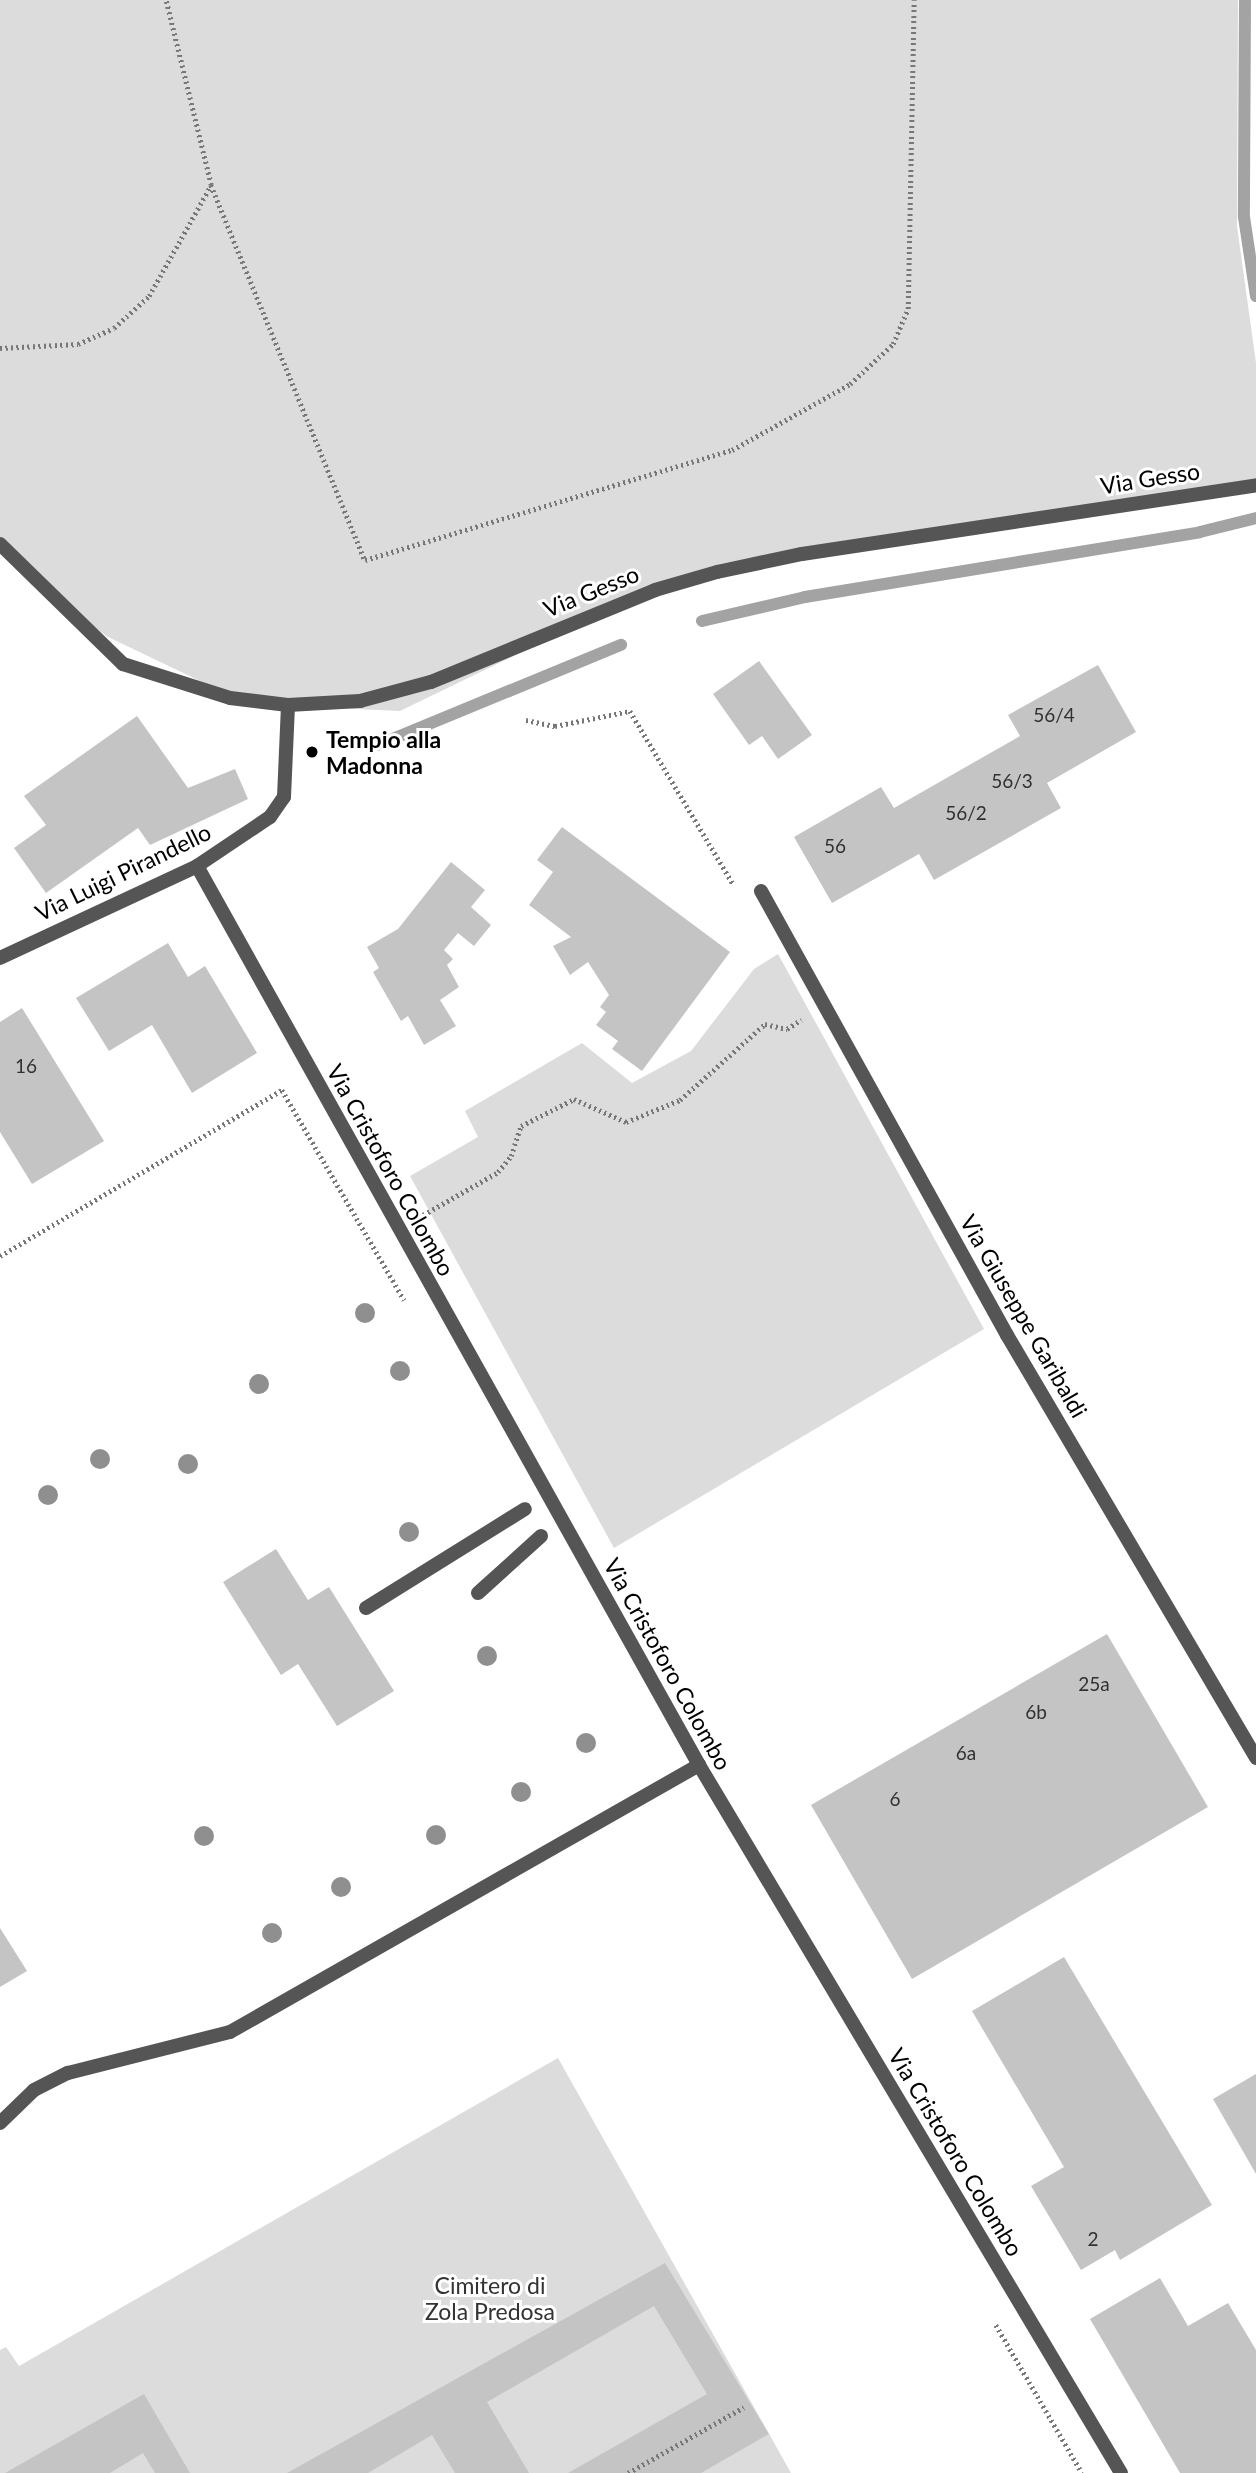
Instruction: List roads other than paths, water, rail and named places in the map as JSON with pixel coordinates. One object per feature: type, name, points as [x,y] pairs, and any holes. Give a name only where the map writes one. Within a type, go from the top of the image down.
[{"type":"street","name":"Via Gesso","points":[[0,544],[123,664],[230,698],[288,705],[360,701],[431,682],[654,590],[729,570],[802,554],[1256,485]]},
{"type":"street","name":"Via Luigi Pirandello","points":[[0,958],[197,866],[247,836],[284,797],[288,705]]},
{"type":"street","name":"Via Cristoforo Colombo","points":[[197,866],[698,1765],[1121,2473]]},
{"type":"street","name":"Via Giuseppe Garibaldi","points":[[761,891],[1007,1335],[1256,1758]]},
{"type":"street","points":[[366,1608],[524,1509]]},
{"type":"street","points":[[478,1593],[541,1536]]},
{"type":"street","points":[[0,2123],[34,2090],[68,2073],[230,2032],[698,1765]]},
{"type":"waterway","points":[[1245,0],[1244,217],[1256,296]]},
{"type":"waterway","points":[[702,621],[805,597],[1200,532],[1256,518]]},
{"type":"waterway","points":[[378,745],[621,645]]},
{"type":"place","name":"Tempio alla Madonna","points":[[312,752]]},
{"type":"park label","name":"Cimitero di Zola Predosa","points":[[490,2298]]}]
